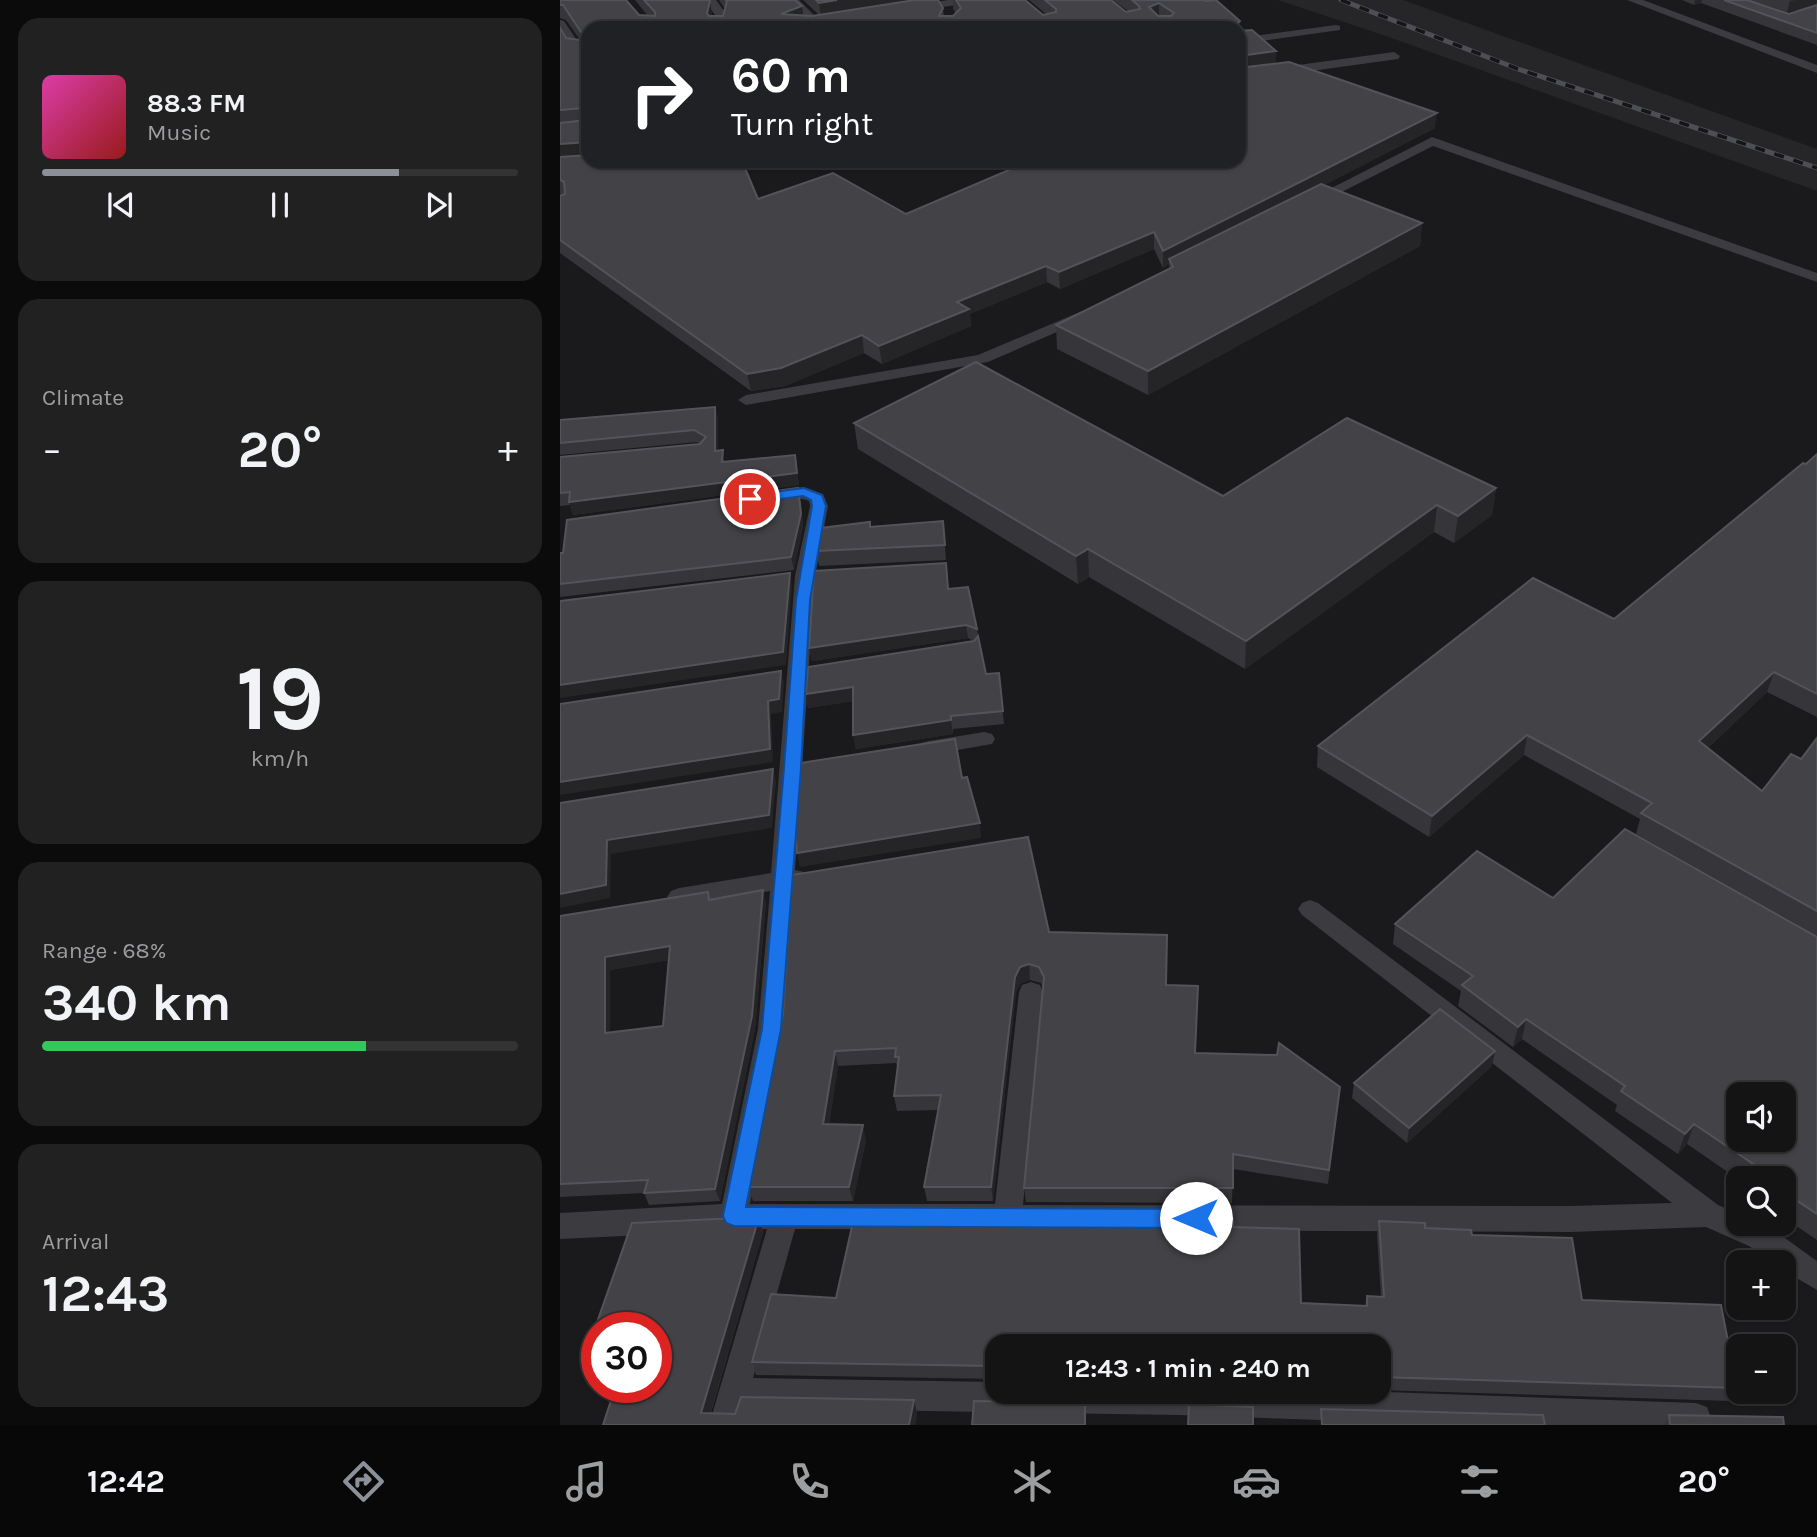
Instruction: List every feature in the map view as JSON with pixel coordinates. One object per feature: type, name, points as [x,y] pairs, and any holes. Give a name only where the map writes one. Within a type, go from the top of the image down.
[{"type":"street","points":[[710,0],[721,15],[720,21]]},
{"type":"street","points":[[793,0],[820,21]]},
{"type":"street","points":[[904,10],[971,0]]},
{"type":"street","points":[[1633,0],[1817,69]]},
{"type":"street","points":[[560,24],[581,48]]},
{"type":"street","points":[[1246,40],[1336,28]]},
{"type":"street","points":[[560,52],[581,50]]},
{"type":"street","points":[[1246,77],[1394,56]]},
{"type":"street","points":[[1299,208],[1432,141],[1817,278]]},
{"type":"street","points":[[746,400],[982,359],[1093,311]]},
{"type":"street","points":[[734,1216],[772,1029],[782,880],[800,767],[790,674],[819,506],[817,498],[804,492],[750,499]]},
{"type":"street","points":[[790,674],[823,669]]},
{"type":"street","points":[[902,752],[984,739]]},
{"type":"street","points":[[765,773],[800,767]]},
{"type":"street","points":[[652,902],[822,874]]},
{"type":"street","points":[[1310,909],[1708,1214],[1759,1237],[1817,1277]]},
{"type":"street","points":[[1008,1218],[1031,992]]},
{"type":"street","points":[[560,1226],[734,1216],[1571,1219],[1708,1214]]},
{"type":"street","points":[[724,1425],[784,1218]]},
{"type":"street","points":[[733,1393],[1193,1401],[1727,1419]]},
{"type":"shaded area","points":[[1278,0],[1403,0],[1817,149],[1817,191],[1386,36]]},
{"type":"building","points":[[560,0],[626,0],[639,15],[655,16],[655,12],[644,0],[709,0],[709,16],[723,16],[726,0],[795,0],[802,6],[781,14],[812,16],[915,0],[938,0],[943,8],[939,16],[953,16],[961,8],[956,0],[1025,0],[1043,15],[1056,12],[1045,0],[1111,0],[1126,12],[1140,9],[1132,0],[1216,0],[1240,21],[581,21],[581,32],[563,5],[560,5]],"holes":[[[1159,3],[1174,13],[1171,16],[1158,16],[1149,7]]]},
{"type":"building","points":[[816,0],[837,0],[819,3]]},
{"type":"building","points":[[1724,0],[1747,0],[1789,14],[1817,5],[1817,33]]},
{"type":"building","points":[[560,28],[566,38],[580,40],[581,108],[560,110]]},
{"type":"building","points":[[1246,30],[1252,30],[1276,51],[1246,55]]},
{"type":"building","points":[[1289,62],[1437,113],[1163,251],[1154,232],[1059,272],[1046,266],[957,302],[969,309],[879,346],[862,335],[781,368],[747,374],[560,240],[560,196],[565,194],[564,182],[560,180],[560,157],[581,156],[581,168],[745,168],[758,199],[833,173],[906,214],[1014,168],[1246,168],[1246,67]]},
{"type":"building","points":[[581,121],[581,142],[560,144],[560,123]]},
{"type":"building","points":[[1321,184],[1422,223],[1148,371],[1056,325],[1173,267],[1169,259]]},
{"type":"building","points":[[976,362],[1223,496],[1347,418],[1496,488],[1458,516],[1437,505],[1246,641],[1088,549],[1076,556],[854,423]]},
{"type":"building","points":[[715,407],[715,451],[723,450],[722,462],[795,455],[797,473],[569,502],[570,492],[560,493],[560,457],[700,444],[706,437],[694,430],[560,443],[560,420]]},
{"type":"building","points":[[1817,454],[1817,694],[1774,672],[1699,741],[1762,791],[1791,754],[1801,759],[1817,738],[1817,911],[1641,813],[1652,803],[1527,735],[1432,816],[1318,746],[1533,578],[1614,619]]},
{"type":"building","points":[[798,488],[801,514],[791,557],[560,584],[560,553],[563,553],[567,520]]},
{"type":"building","points":[[943,521],[945,545],[816,551],[821,528],[870,522],[870,527]]},
{"type":"building","points":[[946,563],[948,589],[968,587],[977,629],[966,625],[809,648],[814,571]]},
{"type":"building","points":[[790,573],[783,652],[560,685],[560,601]]},
{"type":"building","points":[[978,636],[986,674],[999,673],[1003,711],[951,716],[951,720],[853,735],[853,687],[806,694],[808,667],[974,641]]},
{"type":"building","points":[[781,671],[779,699],[768,701],[770,749],[560,782],[560,704]]},
{"type":"building","points":[[955,739],[962,778],[967,777],[980,823],[797,853],[795,832],[800,763]]},
{"type":"building","points":[[773,769],[769,815],[607,840],[606,885],[560,894],[560,803]]},
{"type":"building","points":[[1625,829],[1817,937],[1817,1214],[1796,1200],[1796,1166],[1756,1166],[1735,1152],[1796,1152],[1796,1082],[1726,1082],[1726,1146],[1694,1124],[1685,1134],[1621,1091],[1625,1086],[1526,1019],[1518,1027],[1462,985],[1473,976],[1395,924],[1477,851],[1553,898]]},
{"type":"building","points":[[1028,837],[1049,932],[1167,935],[1166,985],[1198,986],[1195,1053],[1277,1055],[1279,1043],[1340,1087],[1329,1170],[1233,1154],[1233,1188],[1024,1188],[1044,977],[1039,967],[1029,964],[1020,967],[1015,977],[991,1187],[924,1187],[941,1095],[894,1096],[899,1057],[895,1057],[896,1048],[835,1051],[823,1124],[863,1125],[849,1187],[748,1187],[783,1014],[792,875]]},
{"type":"building","points":[[763,890],[752,1016],[715,1189],[644,1193],[648,1180],[560,1184],[560,916],[708,892],[709,900]],"holes":[[[670,946],[663,1026],[605,1033],[605,957]]]},
{"type":"building","points":[[1440,1009],[1495,1051],[1409,1128],[1354,1083]]},
{"type":"building","points":[[759,1217],[701,1413],[735,1414],[741,1397],[914,1400],[909,1425],[603,1425],[610,1403],[672,1403],[672,1312],[601,1312],[632,1223]]},
{"type":"building","points":[[918,1218],[1233,1219],[1233,1227],[1299,1229],[1301,1303],[1367,1306],[1367,1296],[1384,1297],[1379,1221],[1425,1223],[1425,1228],[1471,1230],[1472,1235],[1572,1238],[1582,1300],[1721,1305],[1727,1334],[1726,1388],[1391,1377],[1391,1334],[985,1334],[985,1366],[752,1362],[771,1294],[836,1298],[853,1222],[917,1225]]},
{"type":"building","points":[[974,1401],[985,1401],[985,1404],[1085,1404],[1085,1425],[972,1425]]},
{"type":"building","points":[[1189,1404],[1253,1407],[1253,1425],[1188,1425]]},
{"type":"building","points":[[1321,1409],[1543,1415],[1545,1425],[1322,1425]]},
{"type":"building","points":[[1669,1415],[1783,1417],[1784,1425],[1670,1425]]},
{"type":"railway","points":[[1341,0],[1518,69],[1817,168]]},
{"type":"route","points":[[750,499],[804,492],[817,498],[819,506],[805,576],[796,673],[793,768],[772,1029],[734,1216],[1196,1218]]}]
